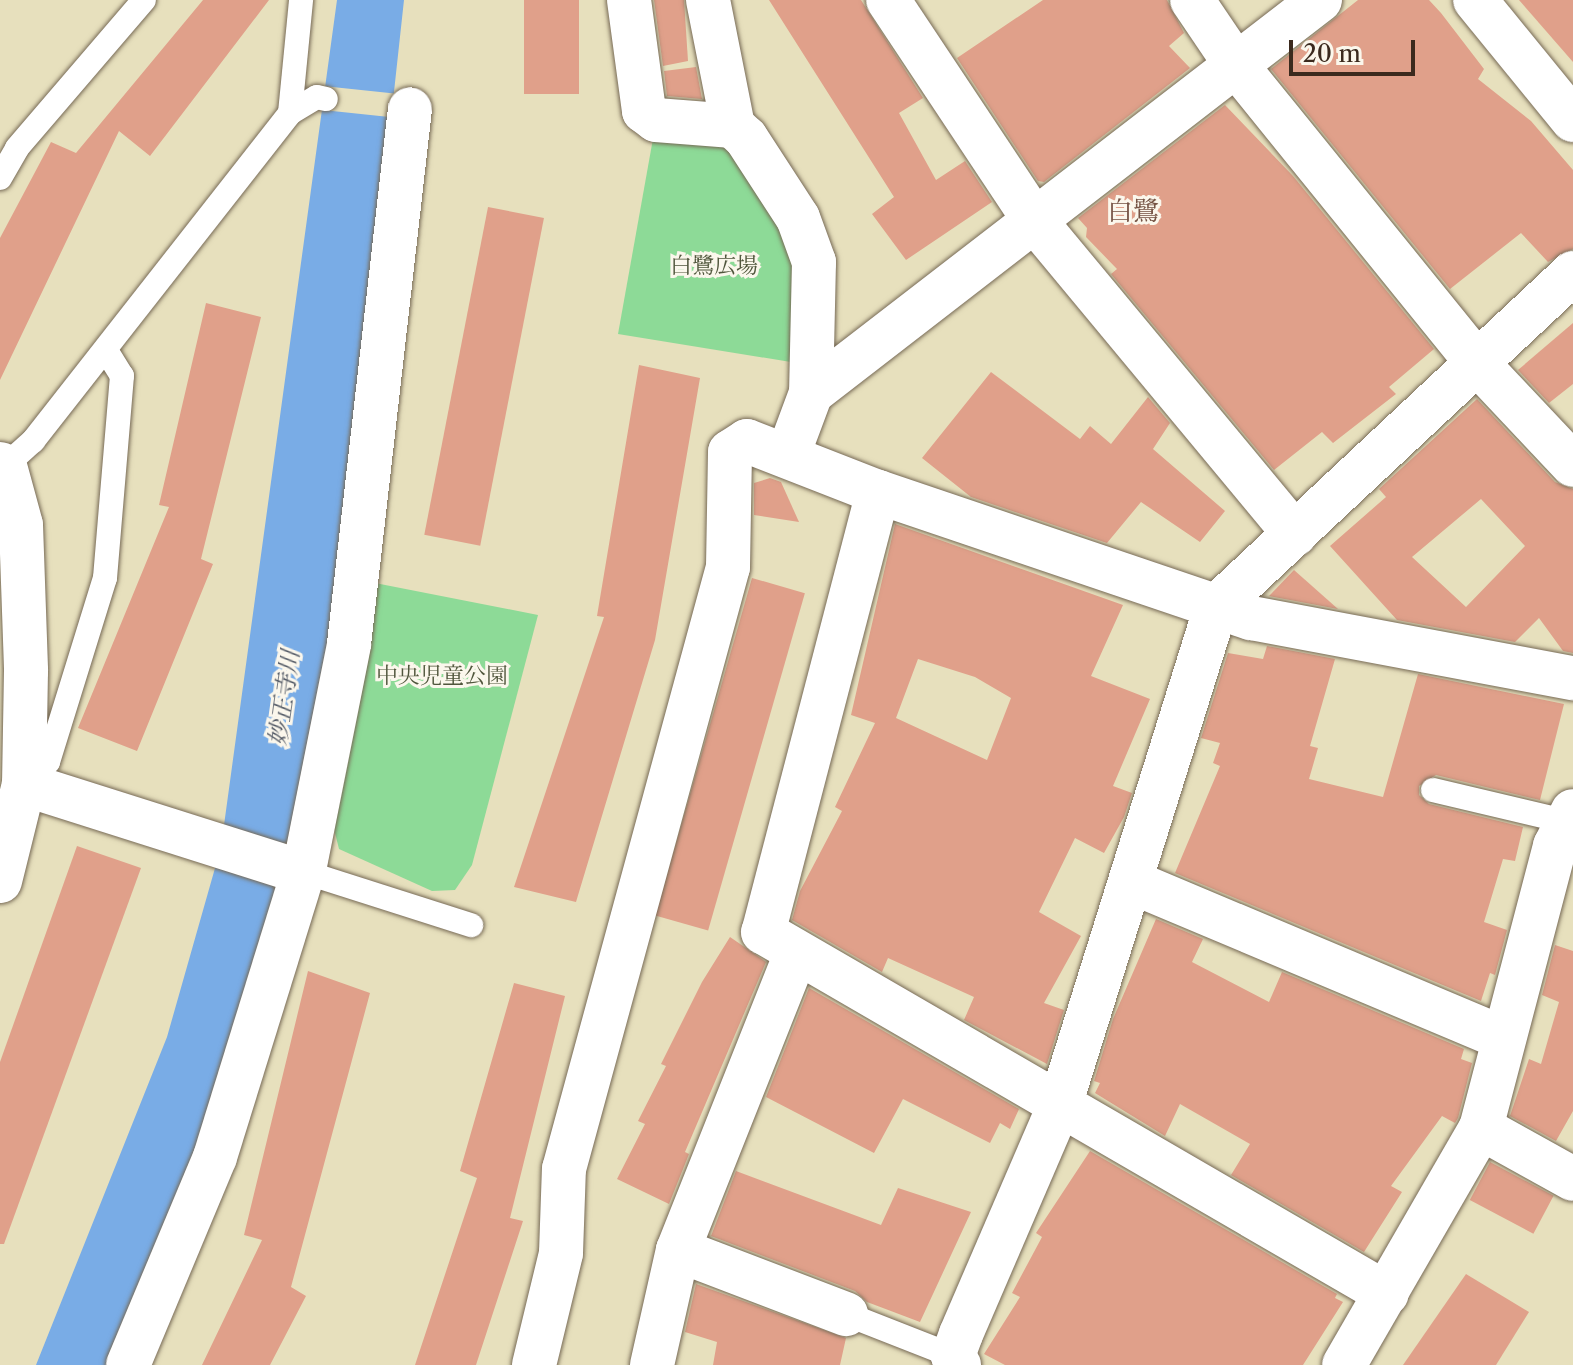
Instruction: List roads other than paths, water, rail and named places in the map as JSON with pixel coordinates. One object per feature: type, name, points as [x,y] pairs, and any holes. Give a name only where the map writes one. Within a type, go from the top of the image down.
[{"type":"street","points":[[629,0],[644,111],[656,120],[733,126]]},
{"type":"street","points":[[708,0],[733,126],[746,138],[798,218],[814,262],[811,393],[788,455]]},
{"type":"street","points":[[888,0],[1035,221],[1295,534]]},
{"type":"street","points":[[1192,0],[1236,65],[1477,363],[1573,465]]},
{"type":"street","points":[[811,393],[1320,0]]},
{"type":"street","points":[[1475,0],[1573,120]]},
{"type":"street","points":[[128,1365],[215,1157],[295,869],[349,644],[410,109]]},
{"type":"street","points":[[956,1361],[1061,1102],[1216,607],[1573,273]]},
{"type":"street","points":[[534,1365],[561,1253],[564,1169],[728,567],[730,452],[747,441],[878,492],[1251,618],[1573,678]]},
{"type":"street","points":[[0,881],[24,784],[21,525],[3,465]]},
{"type":"street","points":[[878,492],[763,932],[796,954],[1061,1102],[1387,1294]]},
{"type":"street","points":[[24,784],[295,869]]},
{"type":"street","points":[[1344,1365],[1481,1128],[1555,846],[1570,817]]},
{"type":"street","points":[[1132,882],[1504,1038]]},
{"type":"street","points":[[652,1365],[678,1250],[796,954]]},
{"type":"street","points":[[1481,1128],[1573,1179]]},
{"type":"street","points":[[678,1250],[846,1314]]},
{"type":"lane","points":[[0,178],[17,148],[144,0]]},
{"type":"lane","points":[[290,113],[301,0]]},
{"type":"lane","points":[[3,465],[33,441],[290,113],[317,97],[326,99]]},
{"type":"lane","points":[[24,784],[48,762],[105,578],[122,376],[106,350]]},
{"type":"lane","points":[[1433,790],[1570,817]]},
{"type":"lane","points":[[295,869],[471,925]]},
{"type":"lane","points":[[846,1314],[956,1361]]},
{"type":"water","name":"妙正寺川","points":[[337,0],[404,0],[344,551],[298,818],[192,1164],[108,1365],[36,1365],[167,1037],[221,847]]},
{"type":"district","name":"白鷺","points":[[1133,212]]},
{"type":"park label","name":"白鷺広場","points":[[714,266]]},
{"type":"park label","name":"中央児童公園","points":[[442,676]]}]
